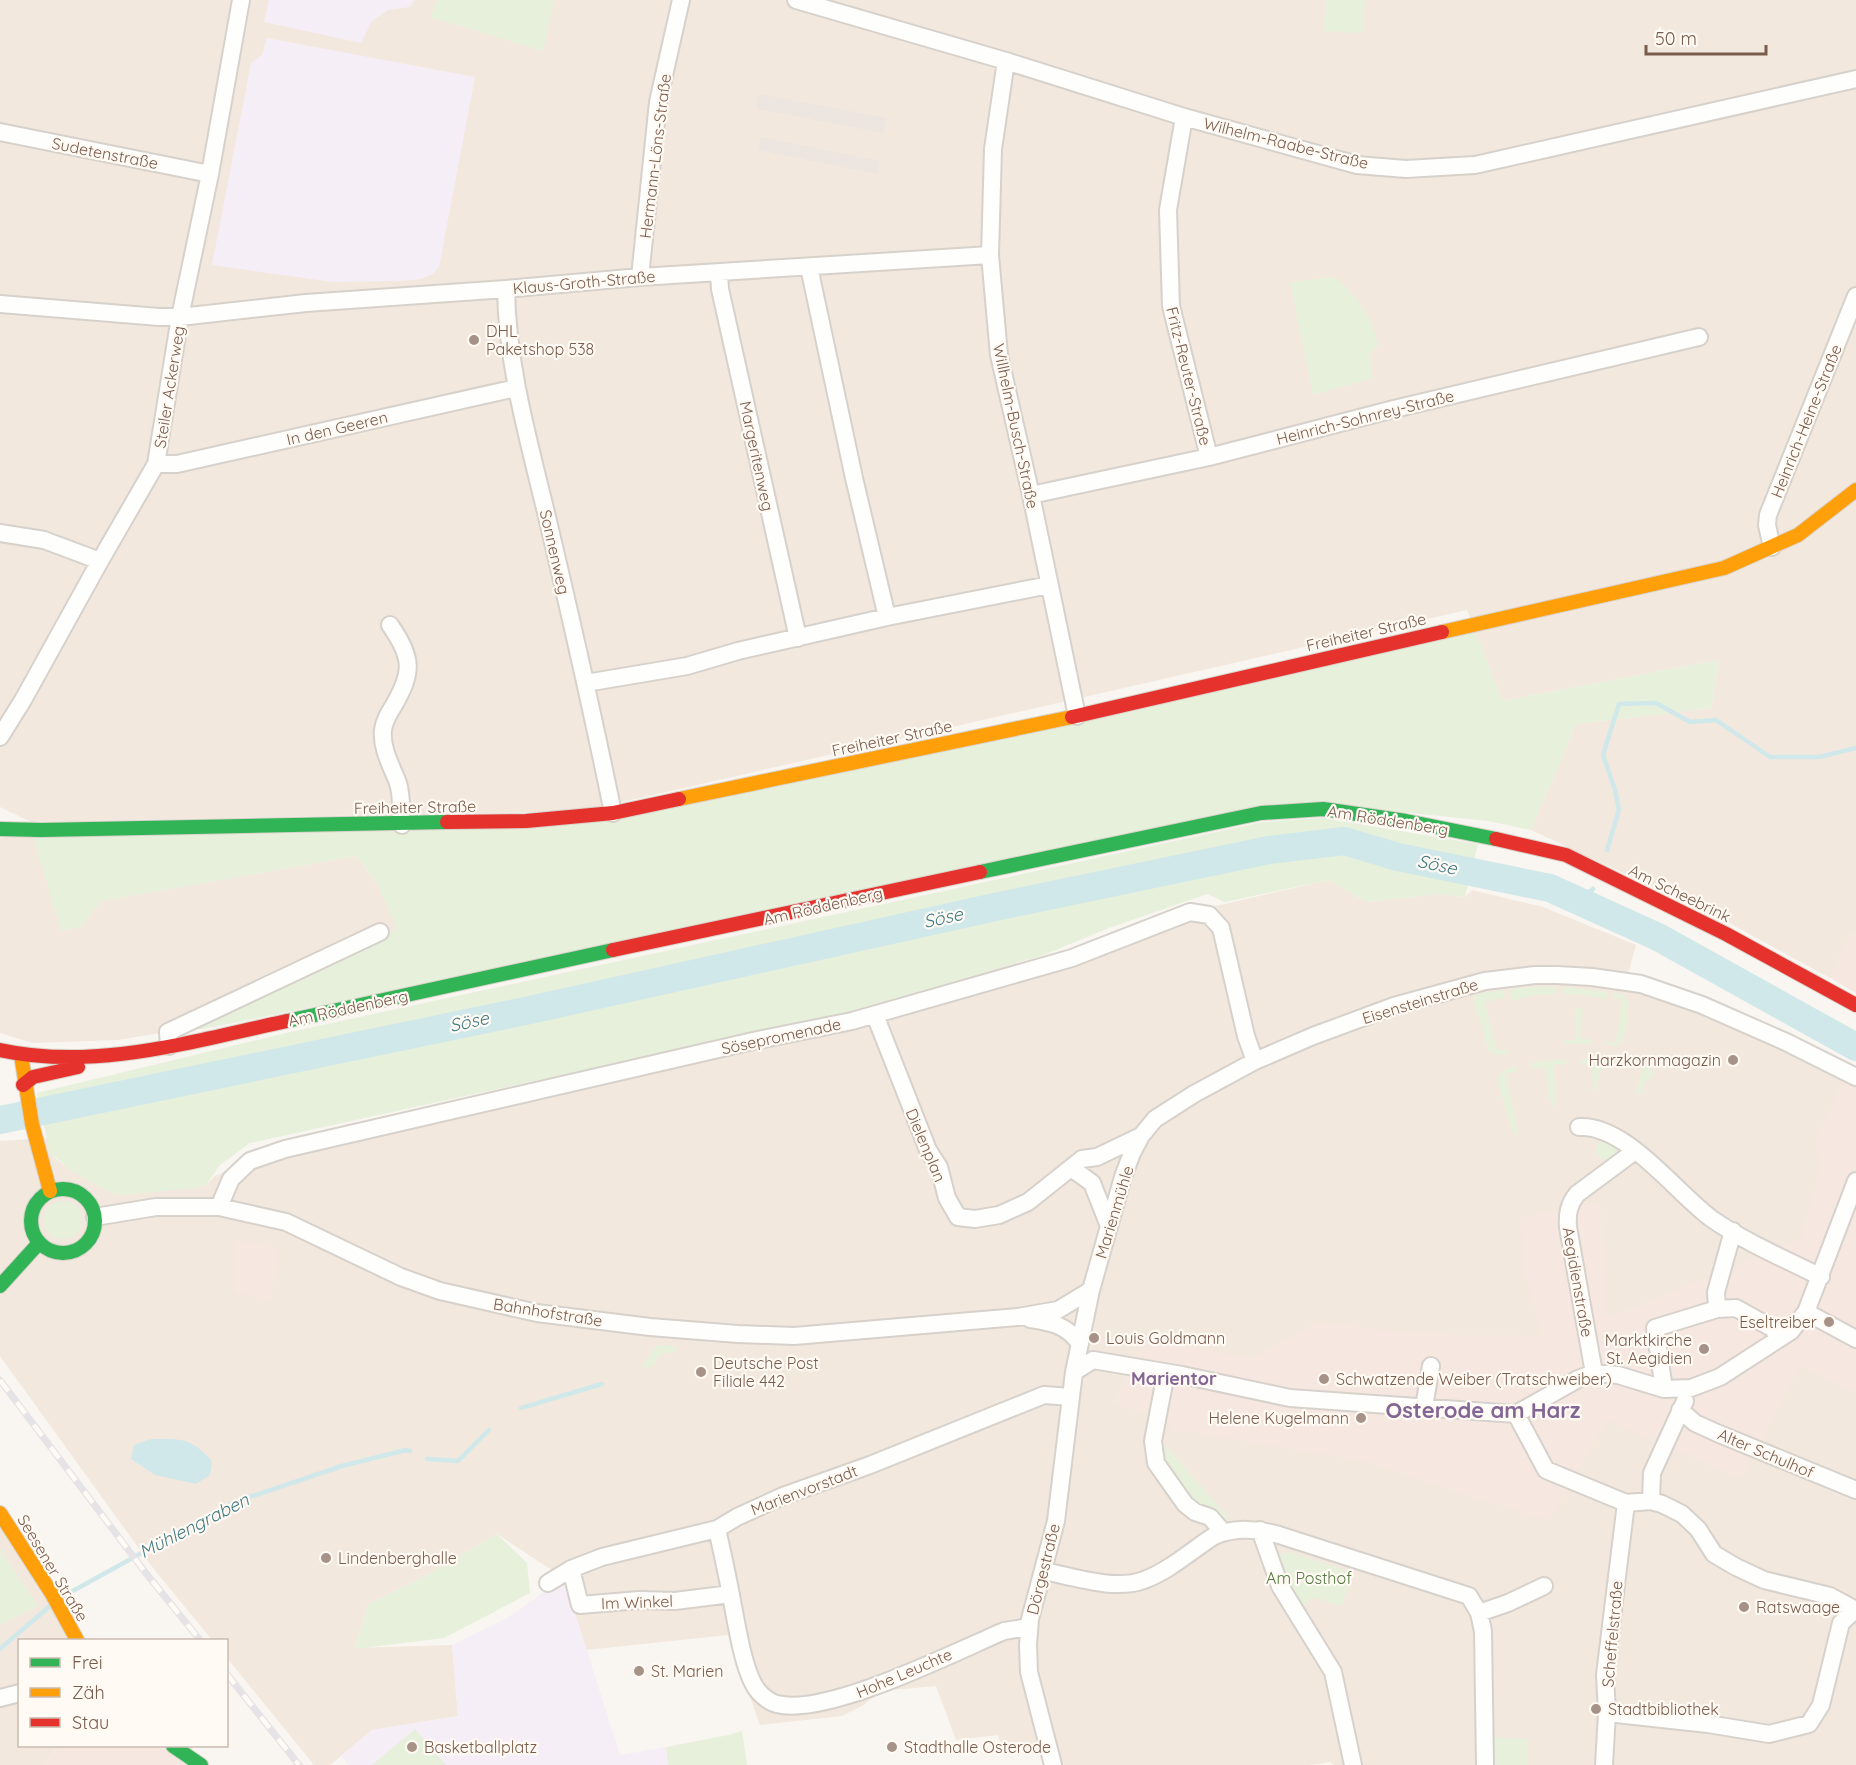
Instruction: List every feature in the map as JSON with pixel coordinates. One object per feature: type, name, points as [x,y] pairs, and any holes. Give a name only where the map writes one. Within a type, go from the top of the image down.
[{"type":"street","name":"Steiler Ackerweg","points":[[0,738],[156,464],[180,317],[210,174],[241,0]]},
{"type":"street","name":"Hermann-Löns-Straße","points":[[640,277],[658,102],[681,0]]},
{"type":"street","name":"Wilhelm-Raabe-Straße","points":[[796,0],[1006,61],[1184,117],[1357,165],[1406,169],[1439,169],[1475,165],[1856,79]]},
{"type":"street","name":"Willhelm-Busch-Straße","points":[[1006,61],[993,148],[990,255],[999,355],[1077,716]]},
{"type":"street","name":"Fritz-Reuter-Straße","points":[[1184,117],[1168,210],[1171,306],[1209,457]]},
{"type":"street","name":"Sudetenstraße","points":[[0,132],[210,174]]},
{"type":"street","name":"Klaus-Groth-Straße","points":[[0,304],[180,317],[306,303],[640,277],[990,255]]},
{"type":"street","points":[[809,267],[854,478],[887,617]]},
{"type":"street","name":"Margeritenweg","points":[[718,273],[798,638]]},
{"type":"street","name":"Sonnenweg","points":[[506,289],[516,388],[586,683],[614,813]]},
{"type":"street","name":"Heinrich-Heine-Straße","points":[[1772,547],[1767,525],[1768,515],[1856,296]]},
{"type":"street","name":"Heinrich-Sohnrey-Straße","points":[[1031,495],[1209,457],[1394,409],[1699,337]]},
{"type":"street","name":"In den Geeren","points":[[156,464],[177,464],[516,388]]},
{"type":"street","name":"Freiheiter Straße","points":[[0,829],[402,825],[526,821],[614,813],[1077,716],[1724,568],[1798,535],[1856,490]]},
{"type":"street","points":[[0,533],[44,540],[100,561]]},
{"type":"street","points":[[586,683],[687,666],[738,651],[887,617],[1049,585]]},
{"type":"street","points":[[390,626],[403,643],[408,674],[406,684],[385,719],[383,732],[386,752],[398,784],[402,825]]},
{"type":"street","name":"Am Röddenberg","points":[[0,1050],[21,1055],[59,1058],[169,1046],[1261,813],[1323,809],[1480,835]]},
{"type":"street","name":"Am Scheebrink","points":[[1480,835],[1566,855],[1726,934],[1856,1005]]},
{"type":"street","name":"Sösepromenade","points":[[219,1207],[231,1179],[250,1161],[285,1149],[875,1015],[1072,958],[1190,912],[1209,915],[1221,928],[1246,1036],[1255,1061]]},
{"type":"street","points":[[169,1046],[168,1032],[380,932]]},
{"type":"street","name":"Eisensteinstraße","points":[[1047,1187],[1076,1163],[1097,1157],[1141,1136],[1155,1119],[1194,1094],[1255,1061],[1313,1036],[1394,1006],[1450,989],[1504,978],[1557,975],[1625,981],[1665,991],[1786,1042],[1856,1077]]},
{"type":"street","name":"Dielenplan","points":[[875,1015],[928,1150],[939,1167],[951,1208],[958,1216],[975,1219],[999,1215],[1028,1202],[1047,1187]]},
{"type":"street","points":[[24,1089],[33,1077],[92,1063],[117,1053]]},
{"type":"street","points":[[21,1055],[24,1089],[35,1141],[50,1191]]},
{"type":"street","points":[[5,1065],[24,1089]]},
{"type":"street","points":[[1579,1127],[1601,1130],[1635,1151],[1704,1213],[1733,1232],[1821,1277]]},
{"type":"street","name":"Marienmühle","points":[[1080,1344],[1091,1290],[1109,1226],[1132,1153],[1141,1136]]},
{"type":"street","name":"Aegidienstraße","points":[[1586,1376],[1568,1212],[1571,1201],[1577,1194],[1635,1151]]},
{"type":"street","points":[[1076,1163],[1092,1183],[1109,1226]]},
{"type":"street","points":[[1074,1372],[1093,1360],[1290,1398],[1516,1414],[1586,1376],[1606,1373],[1664,1389],[1691,1388],[1720,1377],[1791,1331],[1806,1312],[1856,1181]]},
{"type":"street","points":[[65,1189],[78,1193],[89,1202],[95,1216],[92,1235],[87,1243],[78,1250],[60,1254],[51,1252],[39,1244],[33,1236],[30,1224],[30,1215],[35,1203],[50,1191],[65,1189]]},
{"type":"street","name":"Bahnhofstraße","points":[[95,1216],[156,1208],[219,1207],[286,1222],[401,1276],[440,1291],[537,1313],[650,1327],[794,1336],[1018,1317]]},
{"type":"street","points":[[1717,1309],[1716,1292],[1733,1232]]},
{"type":"street","points":[[0,1287],[39,1244]]},
{"type":"street","points":[[1018,1317],[1058,1310],[1091,1290]]},
{"type":"street","points":[[1664,1389],[1655,1328],[1717,1309],[1736,1308],[1772,1328],[1779,1338]]},
{"type":"street","points":[[1806,1312],[1856,1339]]},
{"type":"street","points":[[1018,1317],[1056,1323],[1074,1334],[1080,1344]]},
{"type":"street","name":"Dörgestraße","points":[[1053,1765],[1029,1672],[1029,1627],[1056,1521],[1074,1372],[1080,1344]]},
{"type":"street","points":[[1424,1407],[1431,1366]]},
{"type":"street","points":[[1166,1373],[1154,1441],[1155,1463],[1185,1504],[1195,1512],[1210,1517],[1223,1532]]},
{"type":"street","points":[[1651,1501],[1652,1473],[1691,1388]]},
{"type":"street","name":"Marienvorstadt","points":[[548,1583],[571,1569],[602,1557],[717,1529],[783,1496],[870,1465],[1044,1395],[1071,1397]]},
{"type":"street","name":"Alter Schulhof","points":[[1680,1410],[1695,1423],[1856,1490]]},
{"type":"street","points":[[1516,1414],[1546,1470],[1626,1503],[1651,1501],[1682,1514],[1698,1529],[1714,1554],[1746,1573],[1764,1580],[1830,1596],[1856,1610],[1840,1623],[1821,1705],[1809,1724],[1769,1734],[1708,1724],[1608,1713]]},
{"type":"street","name":"Scheffelstraße","points":[[1604,1765],[1608,1713],[1605,1675],[1626,1503]]},
{"type":"street","name":"Seesener Straße","points":[[0,1513],[52,1594],[76,1639]]},
{"type":"street","points":[[717,1529],[731,1594]]},
{"type":"street","points":[[1260,1530],[1280,1586],[1333,1672],[1352,1763]]},
{"type":"street","points":[[1044,1572],[1109,1583],[1136,1582],[1153,1576],[1223,1532],[1260,1530],[1469,1596],[1479,1613],[1483,1632],[1485,1765]]},
{"type":"street","name":"Im Winkel","points":[[571,1569],[580,1605],[639,1600],[675,1601],[731,1594]]},
{"type":"street","points":[[1479,1613],[1508,1603],[1544,1586]]},
{"type":"street","name":"Hohe Leuchte","points":[[731,1594],[739,1639],[754,1683],[759,1692],[775,1704],[812,1703],[849,1696],[1004,1631],[1029,1627]]},
{"type":"street","points":[[0,1698],[18,1694]]},
{"type":"street","points":[[174,1747],[201,1765]]},
{"type":"shaded area","points":[[0,0],[1856,0],[1856,935],[1852,934],[1830,978],[1720,918],[1531,830],[1576,724],[1711,708],[1719,660],[1502,701],[1467,610],[582,811],[31,822],[0,807]]},
{"type":"shaded area","points":[[269,0],[414,0],[410,7],[388,10],[371,22],[361,43],[264,22]]},
{"type":"shaded area","points":[[267,38],[475,77],[439,267],[433,274],[421,279],[402,281],[333,282],[212,265],[251,63],[262,55]]},
{"type":"shaded area","points":[[759,94],[886,118],[884,133],[757,109]]},
{"type":"shaded area","points":[[761,137],[880,161],[877,174],[758,150]]},
{"type":"shaded area","points":[[33,836],[81,927],[100,901],[356,856],[377,884],[399,929],[241,1006],[183,1029],[118,1040],[33,1043],[0,1033],[0,837]]},
{"type":"shaded area","points":[[1329,880],[1366,902],[1438,894],[1465,897],[1472,890],[1543,907],[1636,945],[1626,981],[1856,1077],[1856,1765],[1334,1765],[1330,1762],[1309,1765],[1053,1765],[1048,1749],[1002,1751],[998,1735],[956,1740],[936,1686],[881,1691],[862,1706],[842,1716],[760,1725],[728,1635],[586,1650],[564,1578],[497,1534],[422,1578],[368,1604],[355,1648],[452,1645],[458,1716],[372,1730],[330,1765],[314,1765],[228,1659],[228,1639],[211,1639],[153,1568],[0,1356],[0,1141],[48,1138],[51,1153],[56,1159],[107,1191],[206,1185],[215,1176],[250,1161],[852,1021],[1190,912]]},
{"type":"shaded area","points":[[1852,934],[1856,935],[1856,993],[1830,978]]},
{"type":"shaded area","points":[[1844,1080],[1856,1087],[1856,1394],[1801,1365],[1740,1479],[1607,1419],[1549,1521],[1362,1461],[1194,1432],[1170,1430],[1171,1423],[1114,1403],[1145,1340],[1253,1358],[1319,1322],[1407,1334],[1543,1336],[1523,1268],[1521,1218],[1600,1202],[1607,1319],[1801,1239],[1821,1166],[1815,1140]]},
{"type":"shaded area","points":[[236,1240],[278,1249],[271,1299],[235,1293]]},
{"type":"shaded area","points":[[0,1513],[76,1639],[18,1639],[18,1747],[57,1747],[43,1765],[0,1765]]},
{"type":"shaded area","points":[[564,1578],[620,1755],[666,1747],[668,1765],[349,1765],[341,1756],[372,1730],[458,1716],[452,1645],[507,1618]]},
{"type":"shaded area","points":[[57,1747],[174,1747],[201,1765],[43,1765]]},
{"type":"green space","points":[[438,0],[554,0],[543,51],[430,17]]},
{"type":"green space","points":[[1326,0],[1365,0],[1363,33],[1324,31]]},
{"type":"green space","points":[[1334,277],[1356,299],[1372,325],[1378,345],[1369,354],[1373,378],[1313,395],[1290,282]]},
{"type":"green space","points":[[1475,629],[1502,701],[1719,660],[1711,708],[1576,724],[1531,830],[1488,821],[1325,804],[203,1029],[183,1029],[241,1006],[398,929],[377,884],[356,856],[101,901],[81,927],[61,931],[33,836],[527,826]]},
{"type":"green space","points":[[1323,818],[1478,844],[1465,897],[1438,894],[1366,902],[1329,880],[1225,902],[1207,894],[1109,928],[1041,956],[841,1014],[250,1143],[220,1165],[206,1185],[195,1188],[121,1195],[107,1191],[86,1179],[50,1153],[37,1093],[295,1031],[1263,822]]},
{"type":"green space","points":[[1556,987],[1556,994],[1535,995],[1512,1001],[1509,989]]},
{"type":"green space","points":[[1565,987],[1608,992],[1607,999],[1575,994],[1563,995],[1562,989]]},
{"type":"green space","points":[[1504,990],[1505,997],[1485,1002],[1497,1051],[1508,1049],[1508,1054],[1496,1055],[1488,1050],[1473,999],[1476,994]]},
{"type":"green space","points":[[1614,992],[1624,995],[1628,1002],[1625,1032],[1616,1046],[1605,1044],[1605,1041],[1616,1042],[1622,1000],[1613,998]]},
{"type":"green space","points":[[1575,1008],[1583,1008],[1580,1038],[1591,1040],[1591,1044],[1564,1044],[1563,1041],[1576,1040]]},
{"type":"green space","points":[[1565,1059],[1565,1064],[1554,1065],[1556,1104],[1552,1108],[1544,1067],[1532,1069],[1531,1063]]},
{"type":"green space","points":[[1581,1059],[1603,1059],[1614,1062],[1612,1068],[1602,1066],[1596,1089],[1593,1092],[1592,1065],[1581,1065]]},
{"type":"green space","points":[[1632,1059],[1642,1063],[1654,1071],[1652,1077],[1643,1083],[1641,1094],[1636,1094],[1643,1065]]},
{"type":"green space","points":[[1516,1066],[1517,1071],[1506,1074],[1517,1136],[1512,1130],[1497,1081],[1504,1070]]},
{"type":"green space","points":[[1606,1140],[1613,1143],[1616,1150],[1613,1157],[1606,1160],[1599,1157],[1596,1150],[1599,1143]]},
{"type":"green space","points":[[63,1201],[70,1202],[76,1207],[81,1213],[81,1227],[76,1233],[70,1238],[63,1239],[56,1238],[50,1233],[45,1227],[44,1220],[45,1213],[50,1207],[56,1202]]},
{"type":"green space","points":[[659,1345],[676,1346],[676,1353],[662,1355],[653,1366],[642,1368],[654,1348]]},
{"type":"green space","points":[[1168,1400],[1163,1443],[1229,1518],[1223,1519],[1211,1509],[1194,1503],[1182,1495],[1157,1449]]},
{"type":"green space","points":[[497,1534],[527,1563],[530,1593],[444,1638],[355,1649],[368,1604],[422,1578]]},
{"type":"green space","points":[[0,1549],[38,1606],[0,1625]]},
{"type":"green space","name":"Am Posthof","points":[[1289,1552],[1354,1573],[1341,1606],[1313,1597],[1305,1606],[1293,1600],[1280,1554]]},
{"type":"green space","name":"Basketballplatz","points":[[415,1729],[446,1765],[372,1765]]},
{"type":"green space","points":[[742,1731],[747,1765],[668,1765],[666,1747]]},
{"type":"green space","points":[[1494,1738],[1528,1739],[1528,1765],[1494,1765]]},
{"type":"water","points":[[151,1439],[185,1441],[198,1447],[212,1461],[210,1475],[196,1484],[155,1475],[131,1459],[134,1445]]},
{"type":"waterway","points":[[1607,850],[1619,810],[1603,755],[1619,704],[1656,703],[1690,722],[1716,720],[1770,757],[1819,757],[1856,748]]},
{"type":"waterway","name":"Söse","points":[[0,1120],[530,1010],[995,907],[1269,850],[1344,841],[1398,857],[1550,888],[1658,937],[1856,1047]]},
{"type":"waterway","points":[[1578,901],[1593,889]]},
{"type":"waterway","name":"Mühlengraben","points":[[521,1408],[602,1384]]},
{"type":"waterway","name":"Mühlengraben","points":[[427,1459],[458,1461],[489,1430]]},
{"type":"waterway","name":"Mühlengraben","points":[[62,1597],[232,1503],[342,1466],[406,1450],[410,1451]]},
{"type":"waterway","name":"Mühlengraben","points":[[0,1649],[50,1606]]},
{"type":"railway","points":[[0,1380],[145,1572],[199,1639]]},
{"type":"railway","points":[[228,1676],[299,1765]]},
{"type":"traffic: fast","points":[[980,872],[1261,813],[1323,809],[1406,821],[1496,839]]},
{"type":"traffic: fast","points":[[0,829],[447,822]]},
{"type":"traffic: fast","points":[[287,1021],[613,950]]},
{"type":"traffic: fast","points":[[57,1189],[69,1189],[86,1198],[93,1209],[95,1221],[93,1233],[86,1244],[69,1253],[57,1253],[45,1248],[36,1239],[31,1227],[31,1215],[36,1203],[45,1194],[57,1189]]},
{"type":"traffic: fast","points":[[0,1286],[39,1243]]},
{"type":"traffic: fast","points":[[174,1747],[201,1765]]},
{"type":"traffic: slow","points":[[1442,632],[1724,568],[1798,535],[1856,490]]},
{"type":"traffic: slow","points":[[679,799],[1072,717]]},
{"type":"traffic: slow","points":[[21,1055],[32,1124],[50,1191]]},
{"type":"traffic: slow","points":[[0,1513],[52,1594],[76,1639]]},
{"type":"traffic: jam","points":[[1072,717],[1442,632]]},
{"type":"traffic: jam","points":[[447,822],[526,821],[613,813],[679,799]]},
{"type":"traffic: jam","points":[[1496,839],[1566,855],[1726,934],[1856,1005]]},
{"type":"traffic: jam","points":[[613,950],[980,872]]},
{"type":"traffic: jam","points":[[0,1050],[36,1056],[108,1055],[180,1045],[287,1021]]},
{"type":"traffic: jam","points":[[23,1085],[33,1077],[78,1067]]},
{"type":"place","name":"DHL Paketshop 538","points":[[474,340]]},
{"type":"place","name":"Harzkornmagazin","points":[[1733,1060]]},
{"type":"place","name":"Eseltreiber","points":[[1829,1322]]},
{"type":"place","name":"Louis Goldmann","points":[[1094,1338]]},
{"type":"place","name":"Marktkirche St. Aegidien","points":[[1704,1349]]},
{"type":"place","name":"Deutsche Post Filiale 442","points":[[701,1372]]},
{"type":"place","name":"Schwatzende Weiber (Tratschweiber)","points":[[1324,1379]]},
{"type":"place","name":"Helene Kugelmann","points":[[1361,1418]]},
{"type":"place","name":"Lindenberghalle","points":[[326,1558]]},
{"type":"place","name":"Ratswaage","points":[[1744,1607]]},
{"type":"place","name":"St. Marien","points":[[639,1671]]},
{"type":"place","name":"Stadtbibliothek","points":[[1596,1709]]},
{"type":"place","name":"Basketballplatz","points":[[412,1747]]},
{"type":"place","name":"Stadthalle Osterode","points":[[892,1747]]},
{"type":"district","name":"Marientor","points":[[1174,1379]]},
{"type":"district","name":"Osterode am Harz","points":[[1483,1410]]}]
